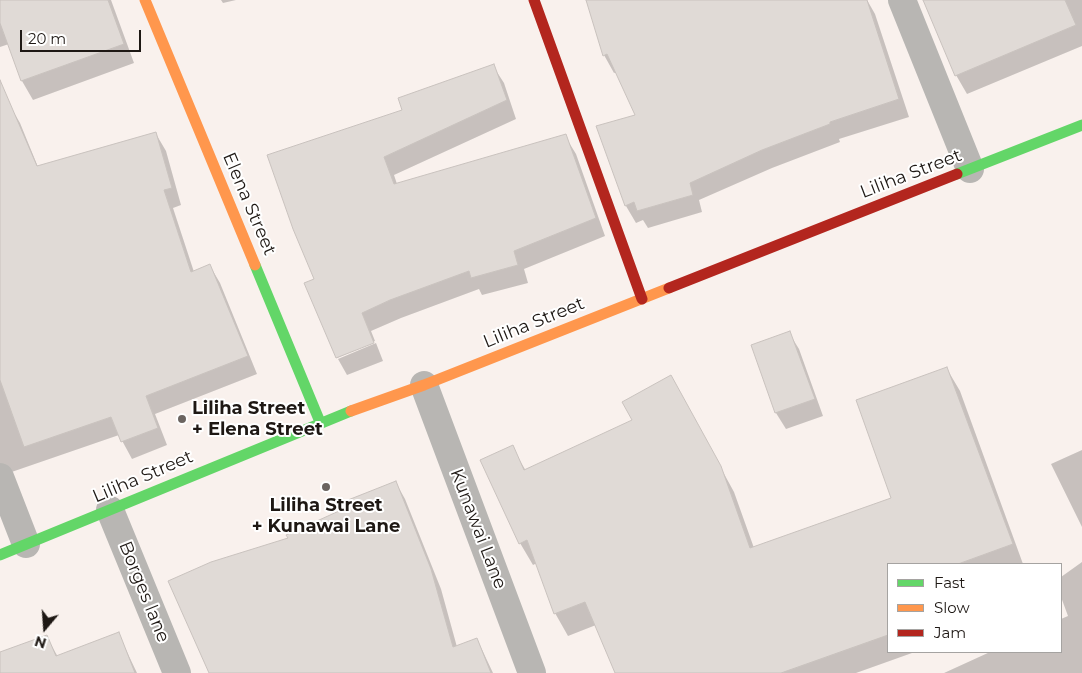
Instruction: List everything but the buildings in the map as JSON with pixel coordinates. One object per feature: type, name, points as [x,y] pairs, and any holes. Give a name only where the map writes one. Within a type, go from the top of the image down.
[{"type":"street","name":"Elena Street","points":[[145,0],[320,422]]},
{"type":"street","points":[[534,0],[642,299]]},
{"type":"street","points":[[902,0],[970,169]]},
{"type":"street","name":"Liliha Street","points":[[0,555],[320,422],[424,385],[1082,125]]},
{"type":"street","name":"Kunawai Lane","points":[[424,385],[532,673]]},
{"type":"street","points":[[0,477],[26,544]]},
{"type":"street","name":"Borges lane","points":[[110,510],[177,673]]},
{"type":"traffic: fast","points":[[957,174],[1082,125]]},
{"type":"traffic: fast","points":[[255,265],[320,422]]},
{"type":"traffic: fast","points":[[0,555],[351,411]]},
{"type":"traffic: slow","points":[[145,0],[255,265]]},
{"type":"traffic: slow","points":[[351,411],[424,385],[669,288]]},
{"type":"traffic: jam","points":[[534,0],[642,299]]},
{"type":"traffic: jam","points":[[669,288],[957,174]]},
{"type":"place","name":"Liliha Street + Elena Street","points":[[182,419]]},
{"type":"place","name":"Liliha Street + Kunawai Lane","points":[[326,487]]}]
